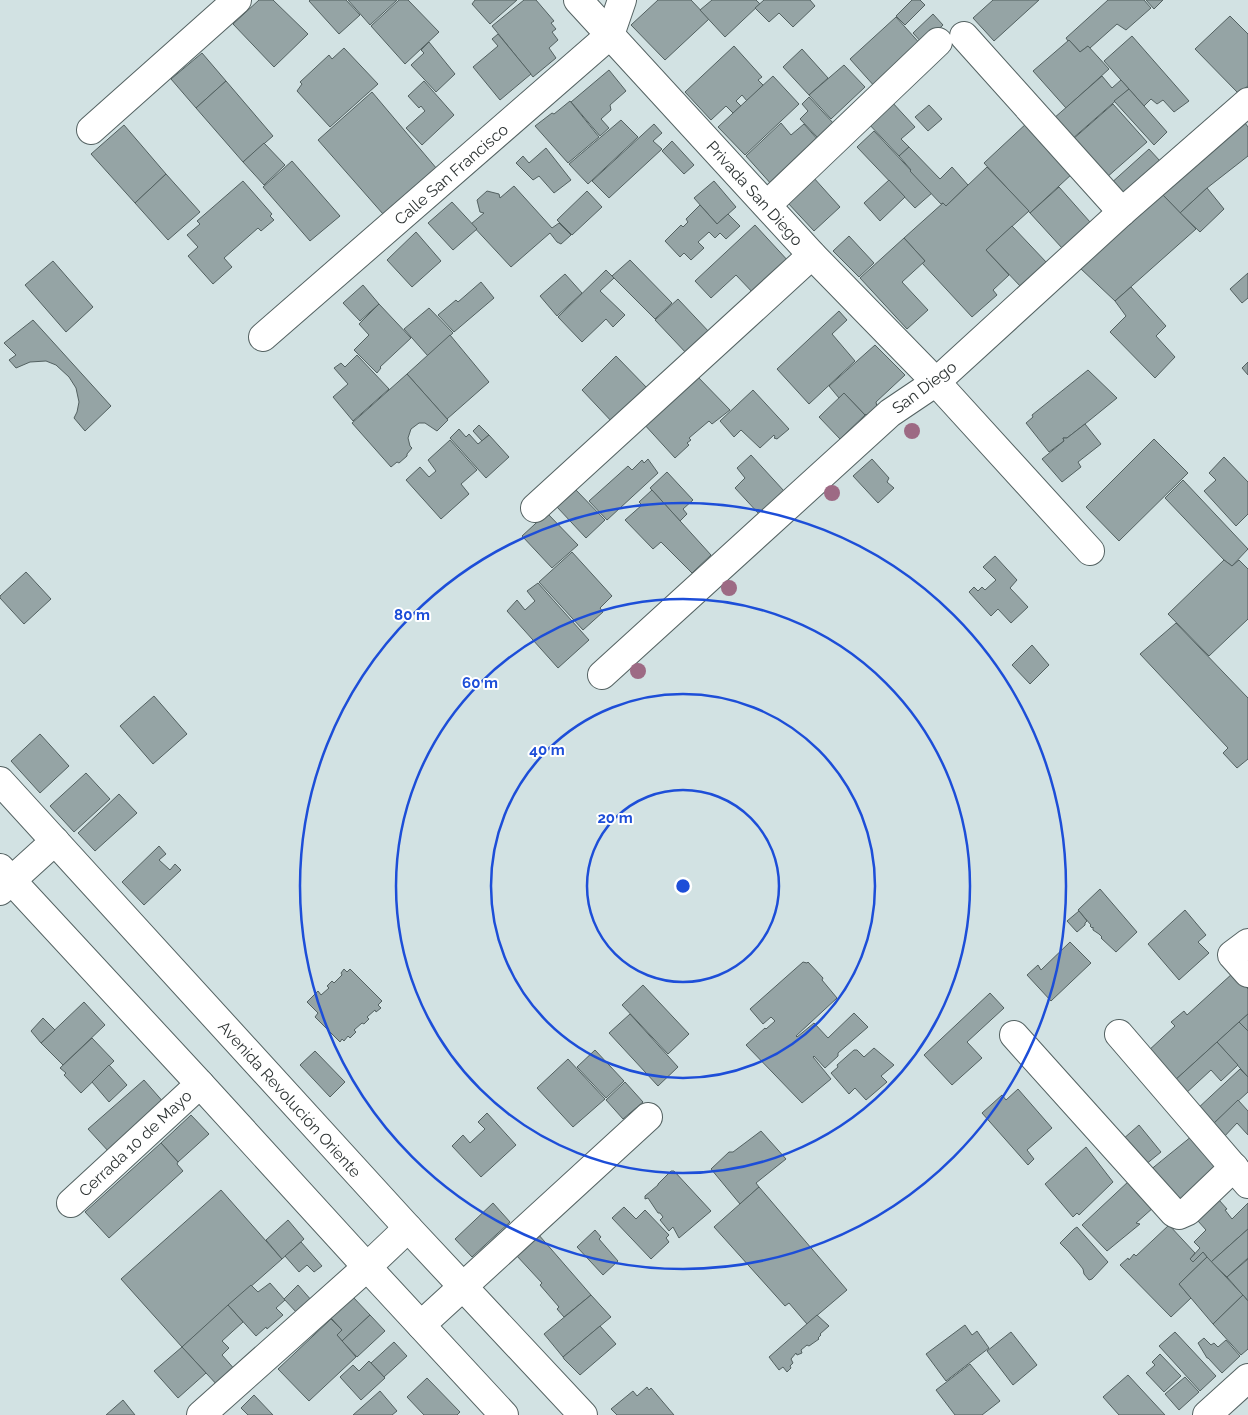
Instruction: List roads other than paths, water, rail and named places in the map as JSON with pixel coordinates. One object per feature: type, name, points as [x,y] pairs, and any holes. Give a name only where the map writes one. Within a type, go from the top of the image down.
[{"type":"street","points":[[91,130],[237,0]]},
{"type":"street","name":"Privada San Diego","points":[[578,0],[812,256],[936,382],[1090,551]]},
{"type":"street","name":"Calle San Francisco","points":[[264,337],[610,35],[622,0]]},
{"type":"street","points":[[964,36],[1122,212]]},
{"type":"street","points":[[767,205],[938,42]]},
{"type":"street","name":"San Diego","points":[[602,676],[890,413],[936,382],[1122,212],[1248,102]]},
{"type":"street","points":[[534,508],[812,256]]},
{"type":"street","name":"Avenida Revolución Oriente","points":[[0,781],[408,1228],[583,1415]]},
{"type":"street","points":[[55,841],[4,880],[200,1084],[504,1415]]},
{"type":"street","points":[[1248,943],[1232,955],[1248,973]]},
{"type":"street","points":[[1014,1035],[1174,1213],[1179,1215],[1241,1176],[1118,1034]]},
{"type":"street","name":"Cerrada 10 de Mayo","points":[[71,1203],[200,1084]]},
{"type":"street","points":[[421,1325],[648,1117]]},
{"type":"street","points":[[201,1415],[408,1228]]},
{"type":"street","points":[[1207,1415],[1248,1378]]}]
